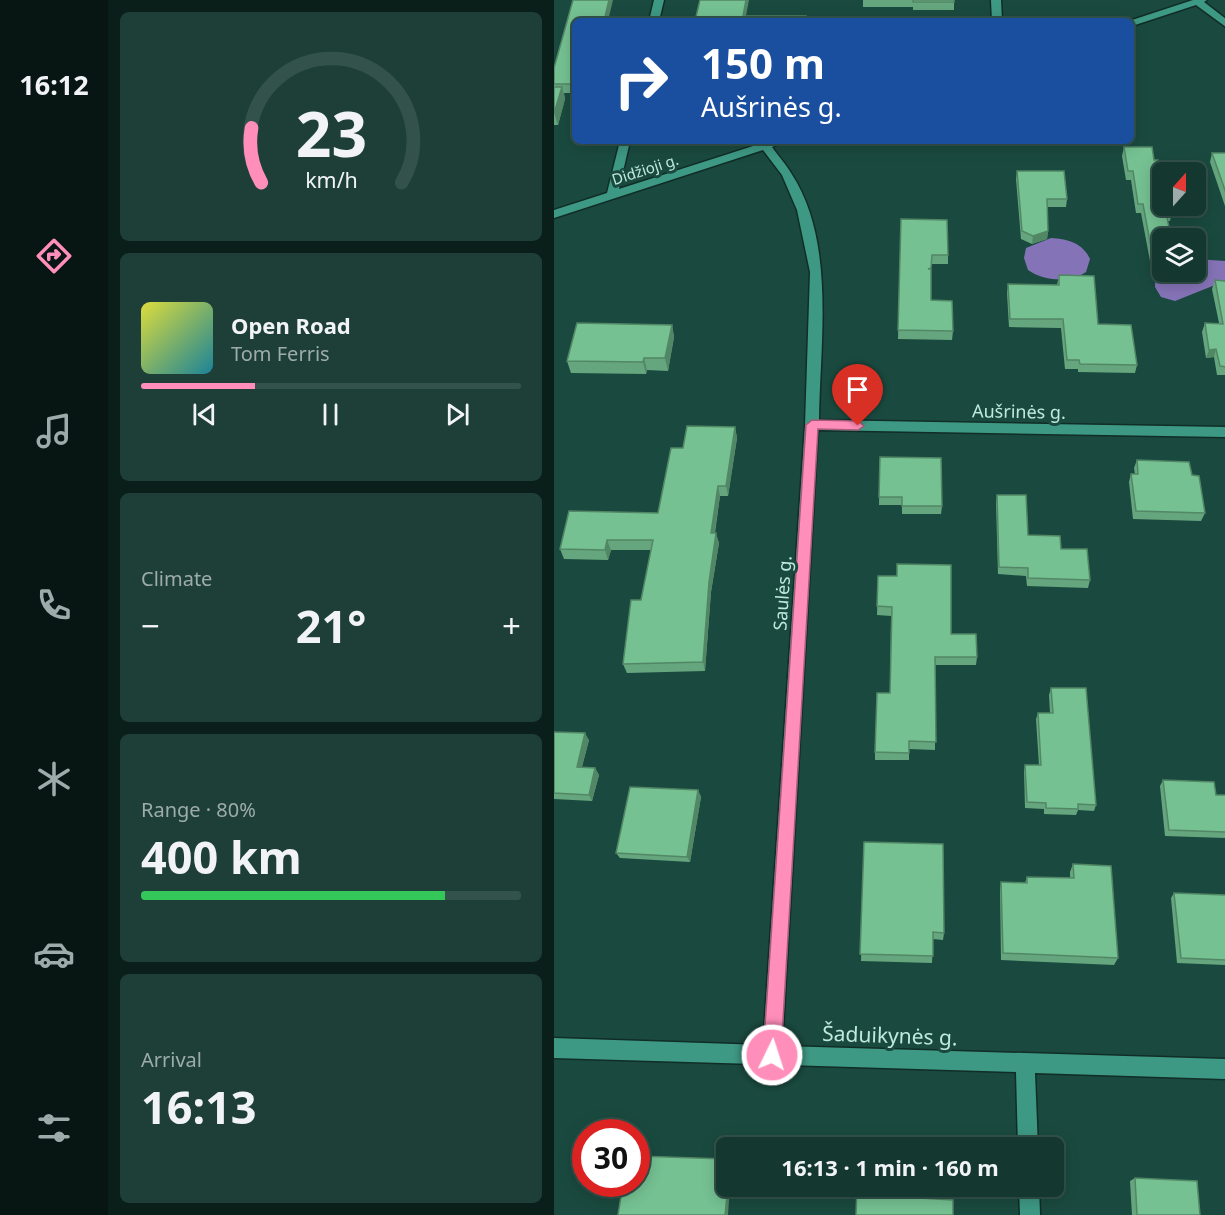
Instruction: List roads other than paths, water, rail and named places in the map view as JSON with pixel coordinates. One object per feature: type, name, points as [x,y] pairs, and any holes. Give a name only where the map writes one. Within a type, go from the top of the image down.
[{"type":"street","points":[[655,18],[659,0]]},
{"type":"street","points":[[996,0],[997,18]]},
{"type":"street","points":[[1134,22],[1200,1],[1226,24]]},
{"type":"street","points":[[612,195],[625,144]]},
{"type":"street","name":"Didžioji g.","points":[[554,214],[771,144]]},
{"type":"street","name":"Saulės g.","points":[[765,146],[787,174],[803,210],[816,272],[812,425],[772,1055]]},
{"type":"street","name":"Aušrinės g.","points":[[812,425],[1226,432]]},
{"type":"street","name":"Šaduikynės g.","points":[[554,1048],[1226,1069]]},
{"type":"street","points":[[1025,1063],[1028,1137]]},
{"type":"street","points":[[1029,1197],[1030,1215]]}]
